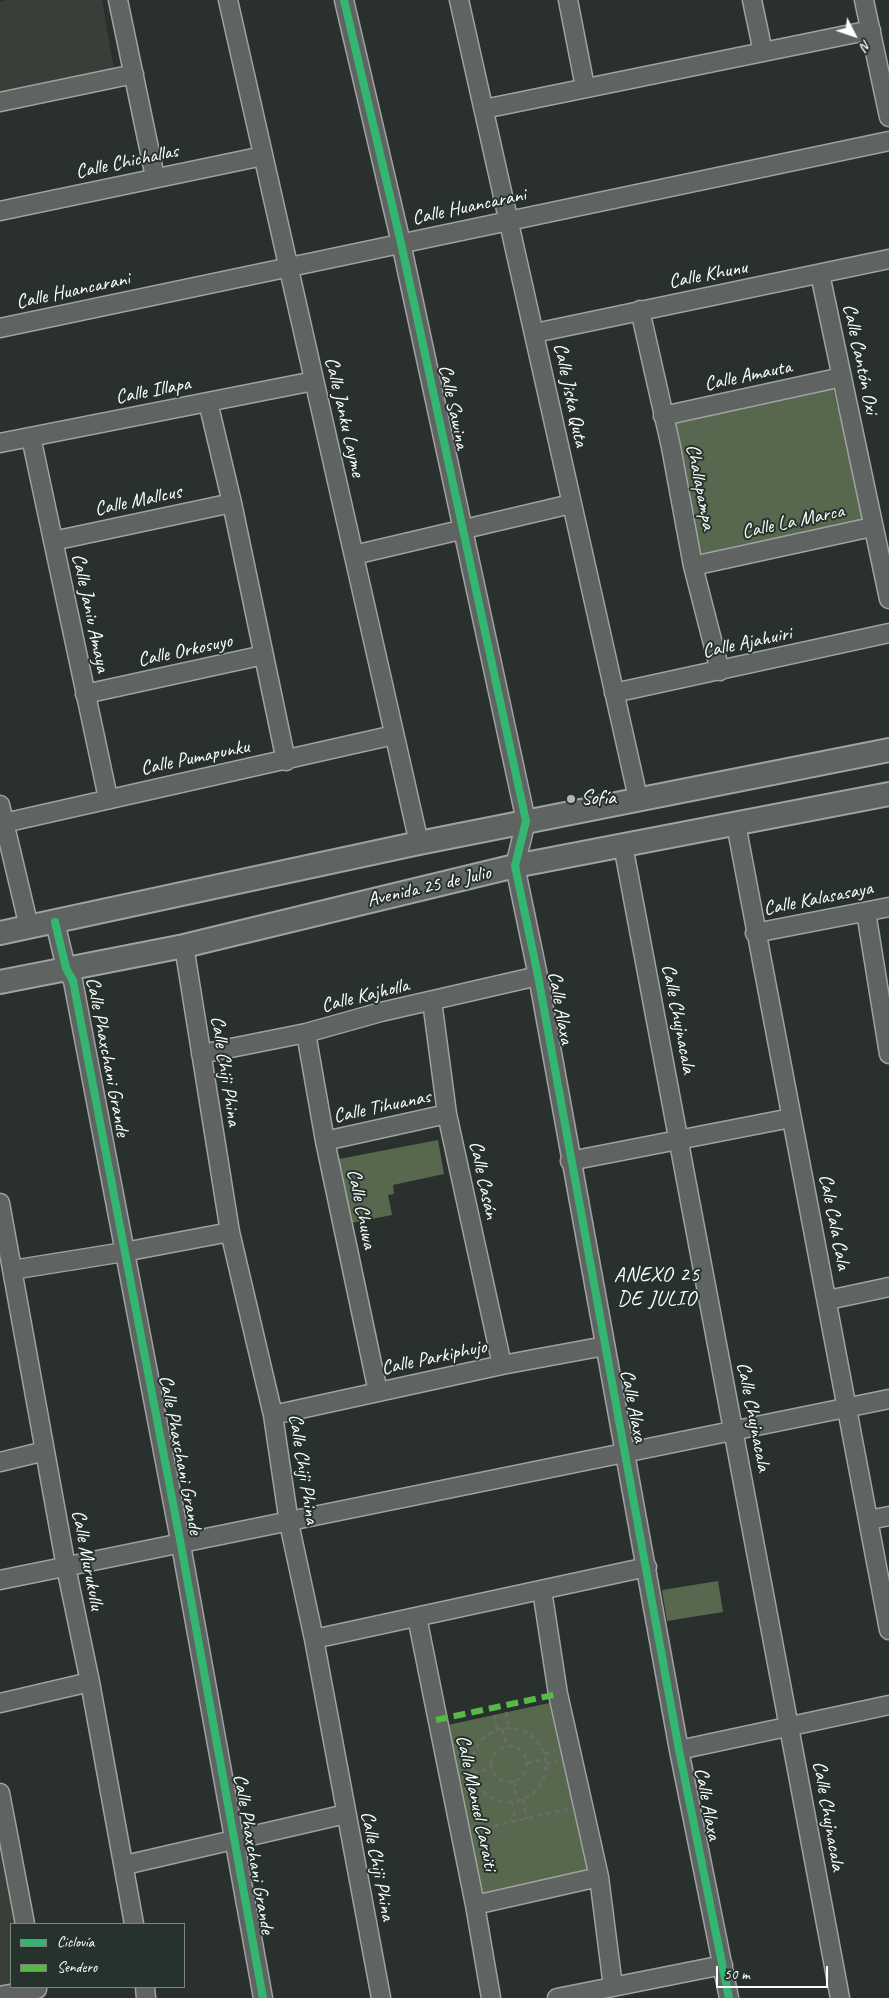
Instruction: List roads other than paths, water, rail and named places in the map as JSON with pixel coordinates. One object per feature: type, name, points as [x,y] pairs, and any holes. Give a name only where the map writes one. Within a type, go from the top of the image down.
[{"type":"main road","points":[[0,933],[419,843],[638,798],[889,750]]},
{"type":"main road","name":"Avenida 25 de Julio","points":[[0,982],[184,946],[516,866],[889,794]]},
{"type":"street","points":[[118,0],[155,177]]},
{"type":"street","name":"Calle Janku Layme","points":[[228,0],[419,843]]},
{"type":"street","name":"Calle Sawina","points":[[344,0],[401,244],[526,821]]},
{"type":"street","name":"Calle Jiska Quta","points":[[459,0],[638,798]]},
{"type":"street","points":[[568,0],[585,87]]},
{"type":"street","points":[[752,0],[763,52]]},
{"type":"street","points":[[864,0],[889,117]]},
{"type":"street","points":[[484,108],[871,30]]},
{"type":"street","points":[[0,102],[134,74]]},
{"type":"street","name":"Calle Huancarani","points":[[0,328],[889,141]]},
{"type":"street","name":"Calle Chichallas","points":[[0,212],[155,177],[263,156]]},
{"type":"street","name":"Calle Khunu","points":[[535,333],[889,259]]},
{"type":"street","name":"Calle Cantón Oxi","points":[[820,274],[872,527],[889,599]]},
{"type":"street","name":"Challapampa","points":[[640,310],[664,416],[693,566],[720,671]]},
{"type":"street","name":"Calle Amauta","points":[[664,416],[842,377]]},
{"type":"street","name":"Calle Illapa","points":[[0,443],[314,381]]},
{"type":"street","points":[[208,402],[232,503],[286,761]]},
{"type":"street","name":"Calle Janiu Amaya","points":[[31,436],[52,542],[108,798]]},
{"type":"street","name":"Calle Mallcus","points":[[52,542],[232,503]]},
{"type":"street","points":[[354,555],[571,504]]},
{"type":"street","name":"Calle La Marca","points":[[693,566],[872,527]]},
{"type":"street","name":"Calle Ajahuiri","points":[[614,693],[889,633]]},
{"type":"street","name":"Calle Orkosuyo","points":[[86,694],[264,655]]},
{"type":"street","name":"Calle Pumapunku","points":[[4,823],[108,798],[286,761],[394,735]]},
{"type":"street","points":[[0,805],[29,926]]},
{"type":"street","name":"Calle Alaxa","points":[[526,821],[516,866],[647,1567],[679,1750],[728,1998]]},
{"type":"street","name":"Cale Cala Cala","points":[[736,824],[755,933],[828,1300],[889,1630]]},
{"type":"street","name":"Calle Chujnacala","points":[[623,845],[680,1139],[840,1998]]},
{"type":"street","name":"Calle Kalasasaya","points":[[755,933],[889,907]]},
{"type":"street","points":[[866,912],[886,1020],[889,1054]]},
{"type":"street","name":"Calle Phaxchani Grande","points":[[55,922],[66,968],[73,982],[181,1545],[264,1998]]},
{"type":"street","name":"Calle Chiji Phina","points":[[184,946],[230,1232],[273,1415],[289,1523],[314,1639],[381,1998]]},
{"type":"street","name":"Calle Kajholla","points":[[201,1054],[306,1034],[381,1012],[538,976]]},
{"type":"street","name":"Calle Casán","points":[[432,1001],[448,1114],[502,1365]]},
{"type":"street","name":"Calle Chuwa","points":[[306,1034],[325,1141],[378,1392]]},
{"type":"street","name":"Calle Tihuanas","points":[[325,1141],[448,1114]]},
{"type":"street","points":[[570,1161],[791,1118]]},
{"type":"street","name":"Calle Murukullu","points":[[0,1204],[66,1566],[125,1865],[134,1923]]},
{"type":"street","points":[[12,1270],[124,1252],[230,1232]]},
{"type":"street","points":[[828,1300],[889,1287]]},
{"type":"street","name":"Calle Parkiphujo","points":[[273,1415],[502,1365],[605,1346]]},
{"type":"street","points":[[0,1580],[181,1545],[889,1400]]},
{"type":"street","points":[[0,1462],[45,1452]]},
{"type":"street","points":[[869,1520],[889,1516]]},
{"type":"street","points":[[314,1639],[647,1567]]},
{"type":"street","points":[[542,1590],[558,1694],[599,1877],[613,1987]]},
{"type":"street","name":"Calle Manuel Caraiti","points":[[417,1617],[475,1905],[491,1998]]},
{"type":"street","points":[[0,1703],[90,1682]]},
{"type":"street","points":[[679,1750],[889,1705]]},
{"type":"street","points":[[1,1805],[25,1923]]},
{"type":"street","points":[[125,1865],[346,1814]]},
{"type":"street","points":[[475,1905],[599,1877]]},
{"type":"street","points":[[557,1998],[723,1965]]},
{"type":"street","points":[[0,1996],[38,1991]]},
{"type":"place","name":"Sofía","points":[[571,799]]},
{"type":"district","name":"ANEXO 25 DE JULIO","points":[[657,1287]]}]
